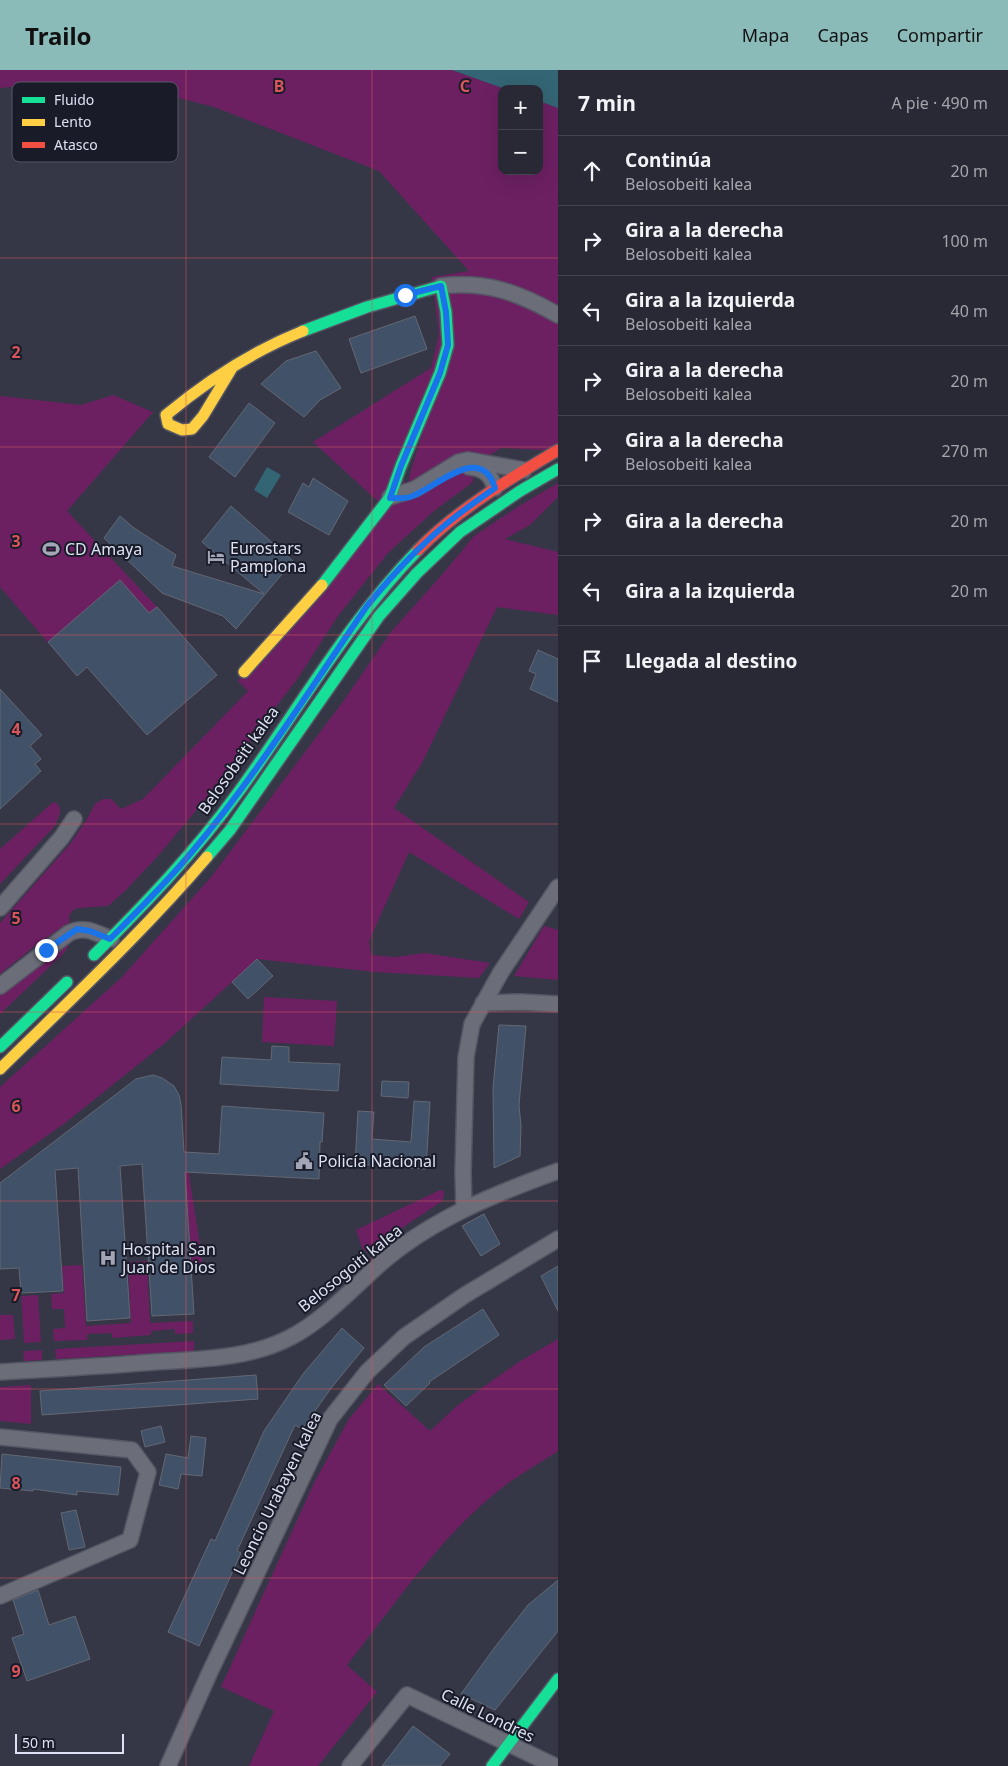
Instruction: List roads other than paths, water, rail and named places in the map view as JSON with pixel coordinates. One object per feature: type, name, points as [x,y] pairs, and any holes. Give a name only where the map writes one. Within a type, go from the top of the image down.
[{"type":"main road","points":[[232,368],[203,416],[192,429],[182,430],[168,424],[166,415],[188,396],[232,368],[277,341],[368,306],[441,286],[446,312],[448,345],[440,373],[401,466],[390,498],[317,591],[244,672]]},
{"type":"main road","name":"Belosobeiti kalea","points":[[0,1047],[163,885],[213,826],[258,765],[367,606],[386,583],[425,542],[455,517],[495,488],[558,450]]},
{"type":"main road","name":"Belosobeiti kalea","points":[[0,1069],[138,932],[184,884],[230,830],[379,616],[417,573],[460,532],[520,491],[558,469]]},
{"type":"main road","points":[[492,1766],[558,1679]]},
{"type":"street","points":[[441,286],[460,284],[486,286],[537,303],[558,314]]},
{"type":"street","points":[[390,498],[415,489],[459,462],[468,460],[524,470]]},
{"type":"street","points":[[390,498],[408,498],[467,467],[482,469],[488,473],[492,478],[495,488]]},
{"type":"street","points":[[0,908],[62,838],[74,819]]},
{"type":"street","points":[[558,887],[501,972],[472,1024],[466,1057],[464,1209],[500,1192],[558,1171]]},
{"type":"street","points":[[0,986],[69,933],[77,929],[90,931],[110,939]]},
{"type":"street","points":[[483,1003],[558,1004]]},
{"type":"street","name":"Belosogoiti kalea","points":[[0,1372],[194,1359],[250,1353],[291,1337],[329,1310],[388,1257],[425,1231],[464,1209]]},
{"type":"street","name":"Leoncio Urabayen kalea","points":[[168,1766],[330,1419],[367,1372],[404,1337],[451,1304],[558,1239]]},
{"type":"street","points":[[0,1437],[132,1450],[148,1472],[130,1540],[0,1596]]},
{"type":"street","name":"Calle Londres","points":[[350,1766],[407,1695],[555,1766]]},
{"type":"water","points":[[452,70],[558,70],[558,108],[543,102],[543,85],[498,86]]},
{"type":"water","points":[[267,467],[281,475],[267,498],[254,490]]},
{"type":"place","name":"CD Amaya","points":[[51,549]]},
{"type":"place","name":"Eurostars Pamplona","points":[[216,557]]},
{"type":"place","name":"Policía Nacional","points":[[304,1161]]},
{"type":"place","name":"Hospital San Juan de Dios","points":[[108,1258]]}]
